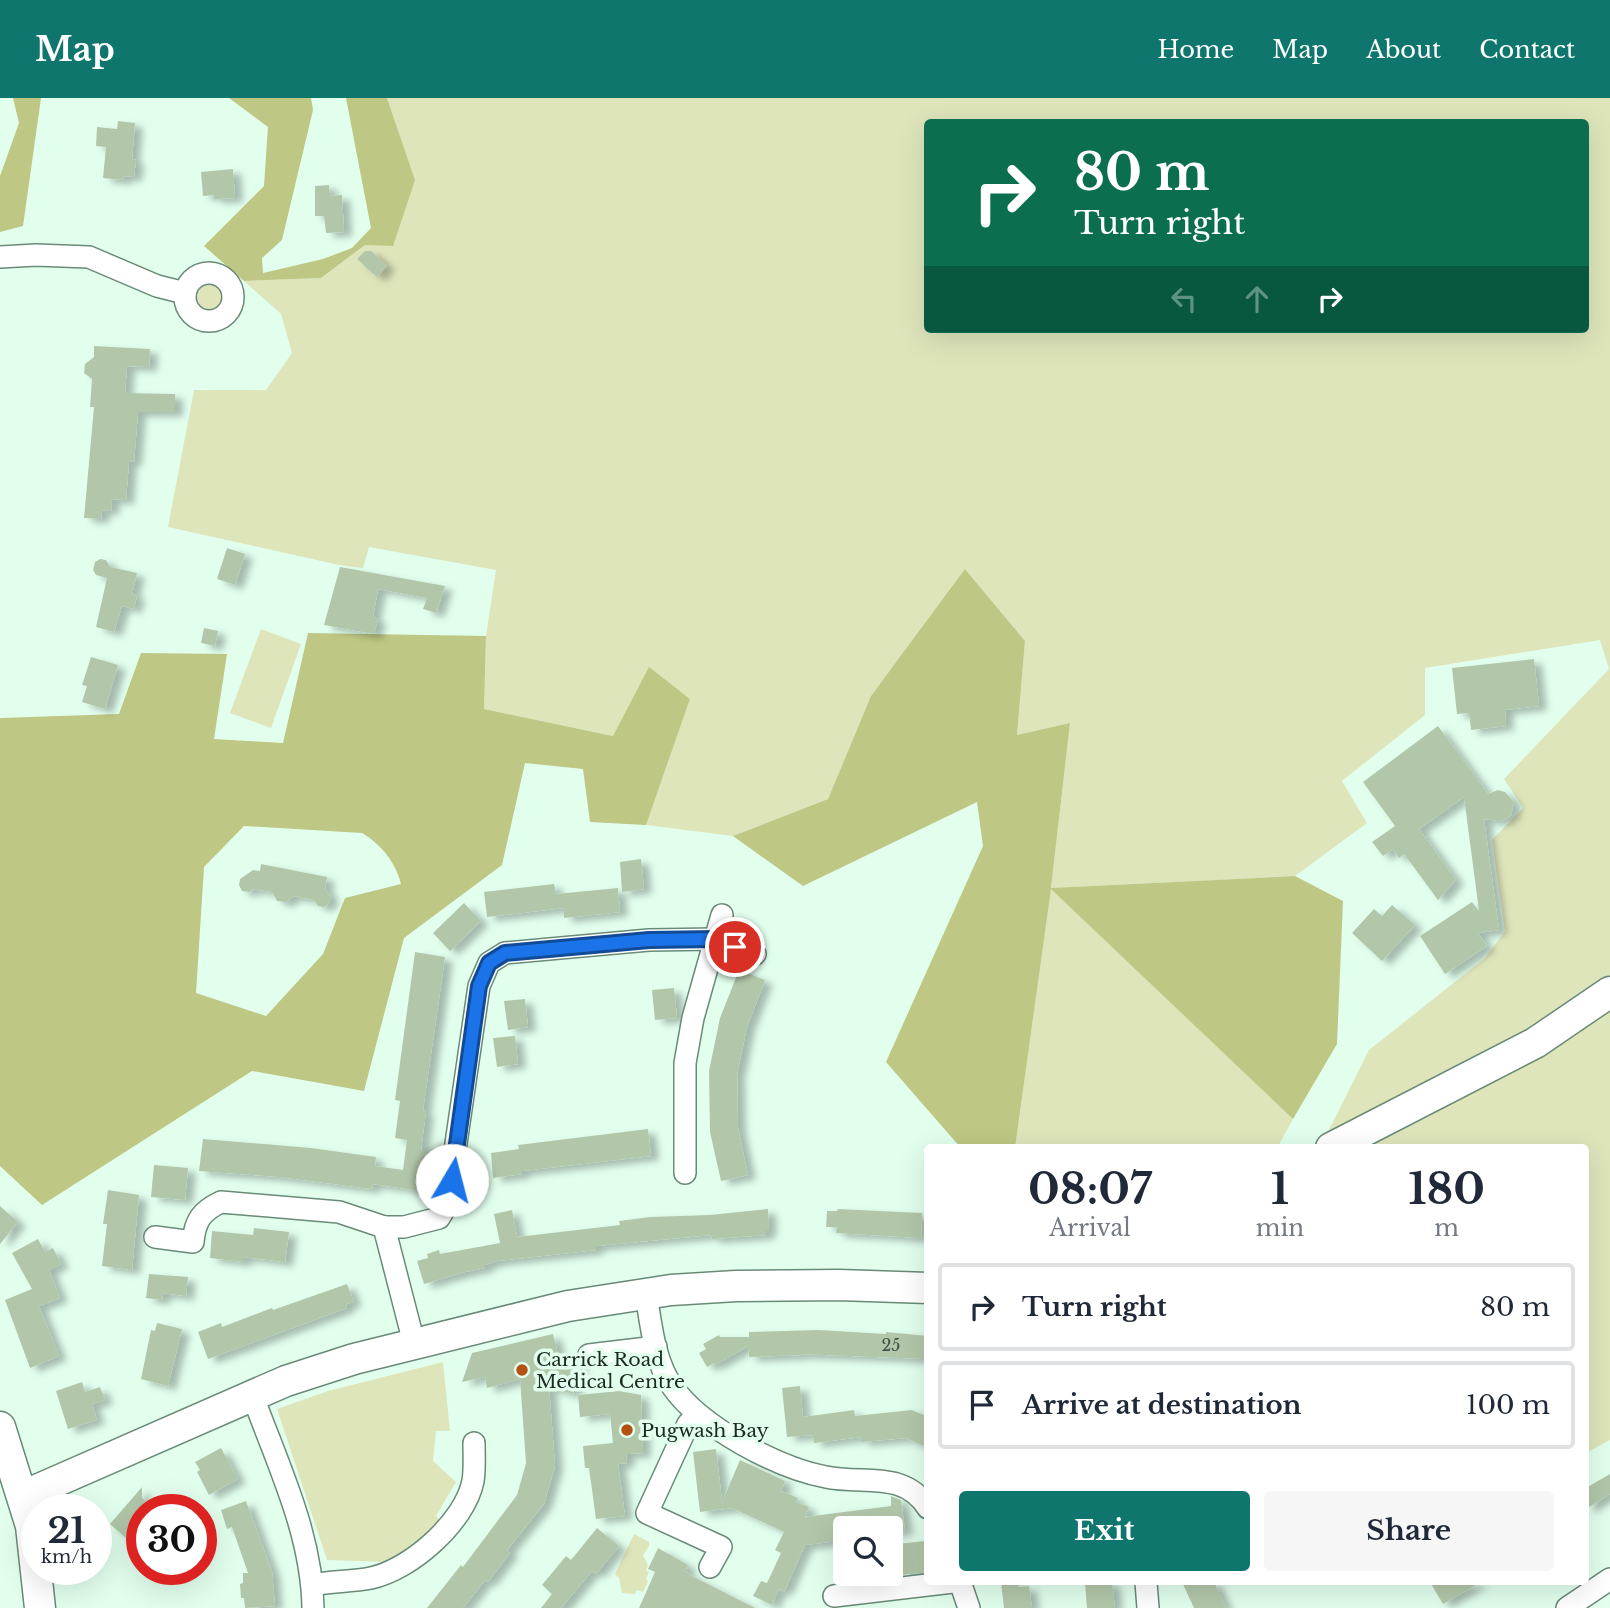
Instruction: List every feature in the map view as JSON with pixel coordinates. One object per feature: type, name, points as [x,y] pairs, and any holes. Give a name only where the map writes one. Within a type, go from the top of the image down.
[{"type":"street","points":[[0,257],[89,257],[157,286],[185,293]]},
{"type":"street","points":[[685,1173],[685,1063],[693,1018],[722,915]]},
{"type":"street","points":[[155,1237],[193,1242],[194,1230],[205,1209],[220,1202],[339,1212],[384,1227],[404,1227],[439,1218],[447,1205],[479,986],[489,963],[505,953],[649,940],[716,939],[755,954]]},
{"type":"street","points":[[1339,1144],[1535,1043],[1610,992]]},
{"type":"street","points":[[384,1227],[414,1343]]},
{"type":"street","points":[[27,1494],[252,1394],[354,1359],[568,1306],[671,1290],[770,1285],[924,1288]]},
{"type":"street","points":[[646,1294],[656,1347],[671,1385],[697,1414],[722,1432],[783,1464],[826,1477],[881,1480],[899,1484],[914,1490],[924,1503]]},
{"type":"street","points":[[589,1355],[656,1347]]},
{"type":"street","points":[[252,1394],[291,1501],[309,1561],[313,1608]]},
{"type":"street","points":[[697,1414],[688,1424],[647,1513],[721,1547],[710,1567]]},
{"type":"street","points":[[0,1427],[22,1494]]},
{"type":"street","points":[[312,1585],[370,1578],[395,1570],[428,1546],[454,1521],[470,1491],[474,1443]]},
{"type":"street","points":[[1567,1608],[1610,1579]]},
{"type":"street","points":[[37,1585],[40,1608]]},
{"type":"street","points":[[834,1596],[928,1585]]},
{"type":"street","points":[[961,1585],[969,1608]]},
{"type":"street","points":[[1146,1585],[1149,1608]]},
{"type":"green space","points":[[13,98],[41,98],[23,226],[0,232],[0,176],[19,123]]},
{"type":"green space","points":[[229,98],[311,98],[313,110],[282,240],[262,258],[263,273],[323,259],[352,248],[371,228],[346,98],[387,98],[415,180],[393,246],[365,245],[321,278],[244,281],[204,246],[264,186],[268,127]]},
{"type":"green space","points":[[387,98],[1610,98],[1610,1440],[1589,1451],[1589,1144],[1322,1144],[1369,1050],[1485,958],[1505,931],[1492,840],[1523,808],[1504,779],[1609,669],[1600,640],[1425,668],[1425,715],[1342,781],[1367,823],[1295,876],[1052,888],[1293,1119],[1279,1144],[1016,1144],[1051,888],[1070,723],[1017,735],[1025,641],[966,570],[871,696],[828,799],[733,836],[646,825],[690,699],[649,668],[614,736],[484,709],[486,636],[496,570],[369,547],[363,568],[339,565],[168,527],[194,390],[266,390],[292,353],[281,314],[244,281],[321,278],[365,245],[415,180]]},
{"type":"green space","points":[[209,282],[221,286],[225,298],[221,310],[209,314],[197,310],[193,298],[197,286]]},
{"type":"green space","points":[[965,569],[1025,641],[1017,735],[1070,723],[1051,888],[1295,876],[1343,901],[1337,1044],[1293,1119],[1051,889],[1016,1144],[958,1144],[886,1062],[983,846],[977,802],[803,886],[733,836],[828,799],[871,696]]},
{"type":"green space","points":[[261,629],[301,644],[271,728],[230,713]]},
{"type":"green space","points":[[308,633],[486,636],[484,709],[613,736],[649,667],[690,699],[646,825],[590,822],[583,769],[525,763],[502,865],[404,938],[364,1091],[252,1071],[42,1205],[0,1166],[0,718],[119,714],[141,653],[227,654],[214,739],[283,743]],"holes":[[[244,826],[362,833],[387,855],[401,884],[345,898],[323,954],[266,1016],[196,993],[204,867]]]},
{"type":"green space","points":[[443,1362],[450,1431],[436,1431],[433,1461],[456,1482],[436,1516],[441,1522],[423,1539],[387,1562],[327,1560],[277,1409],[328,1391]]},
{"type":"green space","points":[[634,1534],[649,1542],[643,1555],[648,1566],[648,1581],[643,1592],[637,1590],[635,1594],[622,1593],[619,1578],[615,1574]]},
{"type":"building","points":[[118,121],[135,123],[132,159],[136,160],[134,177],[124,176],[123,180],[103,178],[106,147],[96,146],[97,127],[117,129]]},
{"type":"building","points":[[233,169],[235,198],[214,199],[214,195],[203,196],[201,172]]},
{"type":"building","points":[[329,185],[330,196],[342,195],[344,232],[326,233],[324,216],[315,216],[315,186]]},
{"type":"building","points":[[365,251],[371,251],[387,266],[377,277],[357,259]]},
{"type":"building","points":[[94,346],[150,349],[149,367],[127,366],[125,393],[175,394],[175,412],[138,412],[134,462],[129,461],[126,500],[112,499],[111,511],[102,510],[101,519],[84,518],[94,407],[90,407],[92,379],[84,373],[85,364],[94,357]]},
{"type":"building","points":[[227,548],[245,554],[235,585],[217,579]]},
{"type":"building","points":[[106,560],[110,567],[137,573],[132,594],[137,595],[134,609],[122,606],[114,632],[96,627],[107,578],[96,575],[93,570],[95,562]]},
{"type":"building","points":[[340,567],[445,586],[436,613],[423,609],[427,598],[378,589],[373,617],[378,619],[374,634],[324,625]]},
{"type":"building","points":[[204,628],[218,631],[215,646],[201,643]]},
{"type":"building","points":[[91,657],[118,665],[105,709],[82,702],[87,686],[82,685]]},
{"type":"building","points":[[1534,659],[1539,706],[1505,710],[1506,726],[1471,730],[1469,713],[1457,714],[1452,668]]},
{"type":"building","points":[[1438,726],[1488,794],[1498,790],[1505,792],[1514,802],[1511,815],[1506,819],[1484,819],[1499,930],[1478,933],[1487,946],[1445,974],[1420,936],[1472,902],[1479,911],[1464,797],[1419,829],[1456,880],[1438,900],[1404,854],[1399,858],[1393,849],[1383,856],[1372,842],[1395,826],[1363,782]]},
{"type":"building","points":[[641,859],[644,889],[622,892],[620,862]]},
{"type":"building","points":[[261,864],[327,877],[325,888],[331,897],[329,903],[324,907],[318,906],[314,900],[294,896],[286,902],[277,901],[272,892],[253,889],[249,892],[242,891],[240,879],[253,870],[260,871]]},
{"type":"building","points":[[554,884],[556,894],[618,888],[620,912],[564,918],[563,908],[487,917],[484,892]]},
{"type":"building","points":[[464,903],[481,921],[450,951],[433,933]]},
{"type":"building","points":[[1392,905],[1415,925],[1382,961],[1352,933],[1374,909],[1382,916]]},
{"type":"building","points":[[415,952],[445,957],[423,1110],[426,1111],[421,1150],[426,1150],[420,1191],[373,1184],[372,1189],[280,1177],[199,1171],[203,1139],[311,1148],[376,1157],[375,1166],[403,1170],[407,1140],[395,1138],[400,1101],[395,1100]]},
{"type":"building","points":[[739,970],[765,980],[747,1027],[737,1074],[738,1128],[748,1175],[721,1181],[710,1132],[709,1071],[720,1018]]},
{"type":"building","points":[[674,988],[677,1018],[655,1020],[652,990]]},
{"type":"building","points":[[525,999],[528,1027],[508,1030],[504,1001]]},
{"type":"building","points":[[515,1036],[518,1064],[497,1067],[493,1038]]},
{"type":"building","points":[[648,1129],[651,1156],[522,1171],[522,1174],[493,1178],[491,1153],[519,1149],[518,1145]]},
{"type":"building","points":[[154,1165],[188,1168],[185,1200],[151,1197]]},
{"type":"building","points":[[108,1190],[139,1195],[132,1270],[102,1266],[107,1224],[103,1224]]},
{"type":"building","points":[[0,1206],[18,1222],[0,1244]]},
{"type":"building","points":[[768,1209],[769,1231],[766,1231],[766,1235],[712,1239],[711,1235],[596,1246],[596,1250],[497,1261],[485,1265],[485,1268],[424,1284],[417,1261],[428,1258],[427,1254],[439,1250],[440,1254],[500,1243],[494,1214],[512,1210],[517,1237],[620,1225],[619,1221],[650,1217]]},
{"type":"building","points":[[838,1209],[922,1213],[921,1238],[836,1233],[837,1227],[826,1227],[827,1211]]},
{"type":"building","points":[[254,1228],[289,1232],[285,1262],[244,1257],[244,1262],[210,1258],[212,1231],[253,1235]]},
{"type":"building","points":[[38,1239],[45,1252],[53,1248],[61,1264],[49,1270],[60,1298],[39,1306],[59,1356],[30,1368],[5,1300],[32,1289],[12,1253]]},
{"type":"building","points":[[149,1274],[188,1277],[186,1296],[163,1293],[162,1300],[146,1298]]},
{"type":"building","points":[[347,1284],[354,1302],[346,1304],[347,1308],[208,1359],[198,1332],[221,1323],[222,1327]]},
{"type":"building","points":[[157,1323],[182,1329],[168,1386],[141,1379],[151,1330],[155,1331]]},
{"type":"building","points":[[818,1330],[924,1336],[924,1359],[800,1354],[749,1357],[748,1346],[707,1367],[699,1353],[706,1349],[703,1344],[719,1335],[749,1337],[749,1332]]},
{"type":"building","points":[[553,1334],[558,1355],[580,1364],[573,1394],[549,1387],[555,1466],[544,1504],[507,1550],[510,1553],[488,1582],[485,1580],[463,1608],[427,1608],[461,1565],[463,1567],[517,1495],[526,1463],[520,1379],[487,1388],[485,1377],[462,1382],[472,1353]]},
{"type":"building","points":[[82,1382],[85,1392],[100,1387],[105,1400],[92,1404],[97,1420],[68,1429],[56,1391]]},
{"type":"building","points":[[800,1386],[803,1417],[854,1410],[855,1416],[912,1410],[924,1415],[924,1446],[906,1438],[861,1442],[861,1437],[814,1443],[813,1435],[787,1437],[782,1388]]},
{"type":"building","name":"Pugwash Bay","points":[[619,1391],[641,1395],[643,1453],[626,1454],[627,1463],[618,1464],[625,1516],[596,1519],[583,1446],[613,1443],[610,1414],[580,1417],[578,1395]]},
{"type":"building","points":[[221,1448],[238,1479],[208,1494],[195,1462]]},
{"type":"building","points":[[716,1449],[722,1502],[740,1460],[785,1481],[781,1491],[798,1498],[796,1502],[809,1507],[805,1517],[891,1506],[891,1496],[901,1500],[905,1531],[903,1516],[833,1516],[833,1542],[805,1545],[784,1592],[779,1589],[772,1605],[753,1596],[761,1581],[767,1583],[781,1553],[775,1550],[784,1532],[732,1508],[700,1512],[693,1452]]},
{"type":"building","points":[[1610,1474],[1610,1494],[1589,1507],[1589,1486]]},
{"type":"building","points":[[246,1501],[272,1572],[275,1606],[245,1608],[244,1598],[241,1598],[240,1584],[243,1583],[243,1573],[248,1573],[232,1527],[227,1529],[221,1510]]},
{"type":"building","points":[[126,1506],[126,1538],[112,1526],[112,1522]]},
{"type":"building","points":[[597,1528],[619,1546],[596,1574],[592,1571],[561,1608],[541,1608],[552,1594],[542,1585],[566,1556],[571,1560]]},
{"type":"building","points":[[924,1541],[924,1572],[903,1575],[903,1543]]},
{"type":"building","points":[[658,1548],[688,1565],[685,1571],[692,1576],[755,1608],[639,1608],[655,1572],[648,1569]]},
{"type":"building","points":[[1001,1585],[1029,1586],[1032,1608],[1004,1608]]},
{"type":"building","points":[[1085,1585],[1112,1585],[1115,1608],[1087,1608]]},
{"type":"building","points":[[1183,1585],[1215,1585],[1226,1608],[1194,1608]]},
{"type":"building","points":[[1432,1585],[1476,1585],[1443,1604]]},
{"type":"place","name":"Carrick Road Medical Centre","points":[[522,1370]]},
{"type":"place","name":"Pugwash Bay","points":[[627,1430]]},
{"type":"route","points":[[452,1180],[479,986],[489,963],[505,953],[649,940],[716,939],[735,947]]}]
